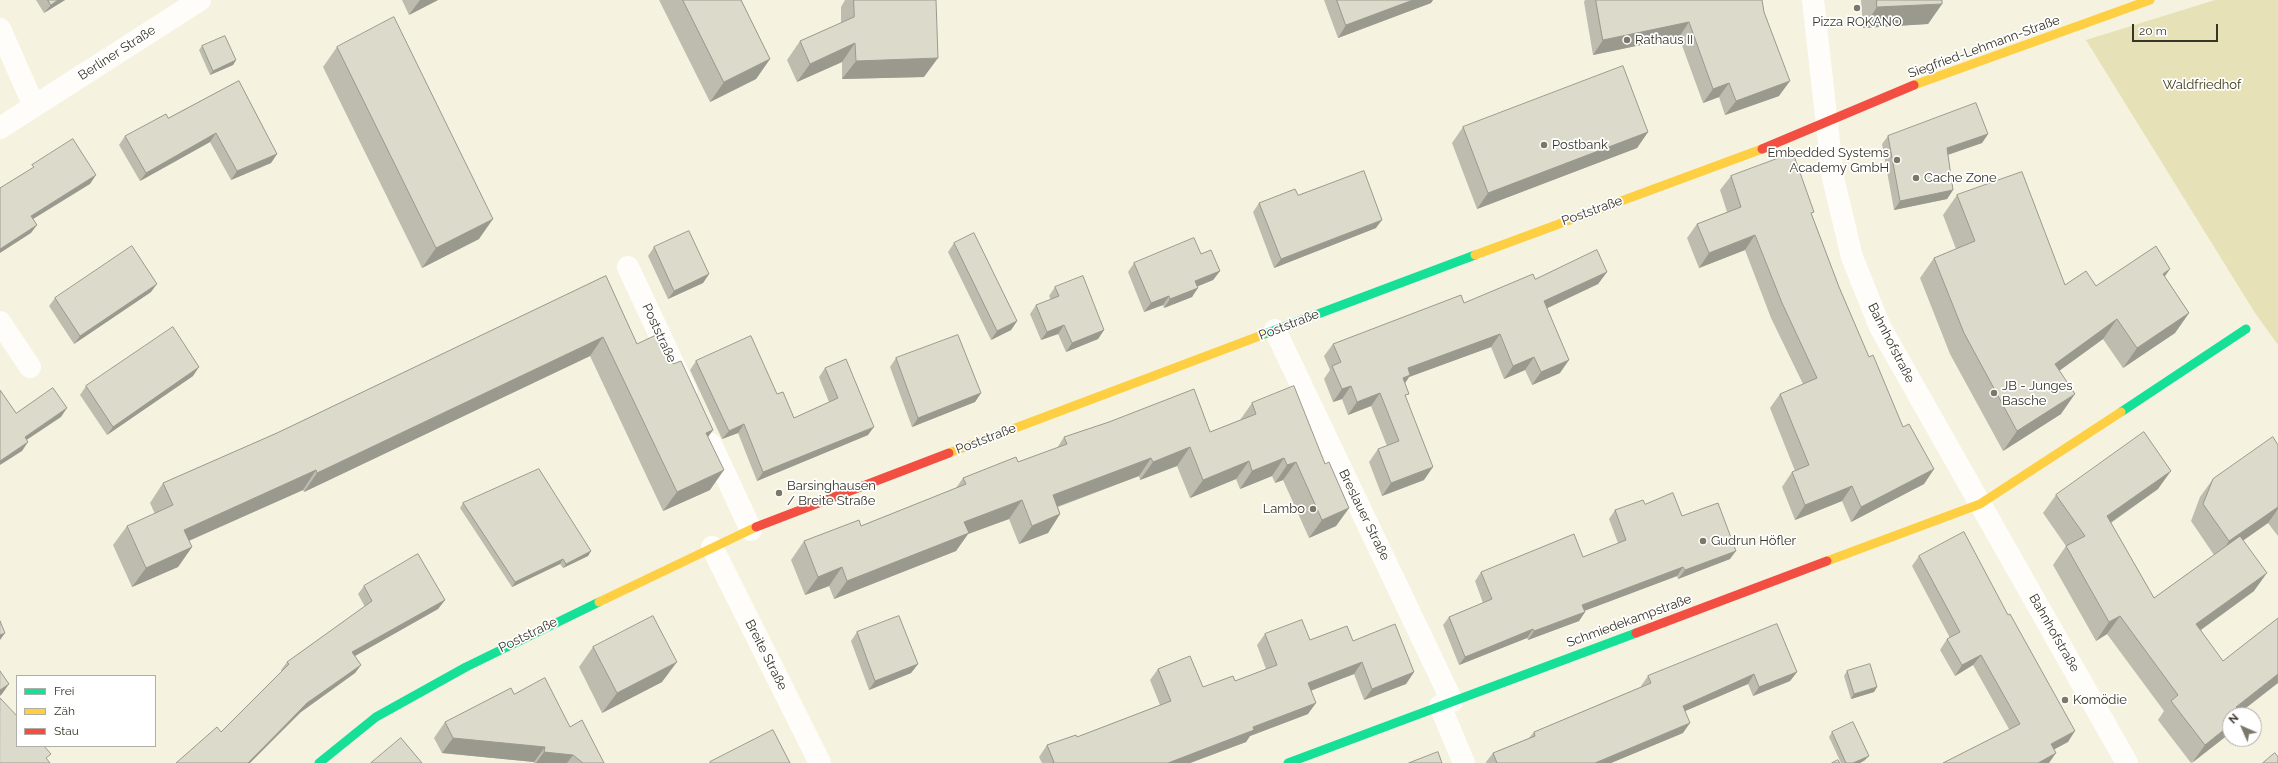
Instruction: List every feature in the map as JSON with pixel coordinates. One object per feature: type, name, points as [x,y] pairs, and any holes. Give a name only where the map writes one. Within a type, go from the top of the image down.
[{"type":"main road","name":"Siegfried-Lehmann-Straße","points":[[1828,121],[1882,97],[1978,60],[2085,25],[2150,0]]},
{"type":"main road","name":"Poststraße","points":[[319,763],[376,717],[466,667],[712,547],[778,517],[1275,330],[1771,146],[1828,121]]},
{"type":"main road","points":[[1980,504],[2246,329]]},
{"type":"main road","name":"Schmiedekampstraße","points":[[1288,763],[1980,504]]},
{"type":"street","name":"Berliner Straße","points":[[0,128],[200,0]]},
{"type":"street","name":"Bahnhofstraße","points":[[1812,0],[1828,121],[1833,178],[1852,257],[1880,327],[2127,763]]},
{"type":"street","points":[[0,29],[34,106]]},
{"type":"street","name":"Poststraße","points":[[628,268],[751,530]]},
{"type":"street","points":[[0,322],[30,367]]},
{"type":"street","name":"Breslauer Straße","points":[[1275,330],[1446,704],[1464,763]]},
{"type":"street","name":"Breite Straße","points":[[712,547],[820,763]]},
{"type":"green space","name":"Waldfriedhof","points":[[2215,0],[2278,0],[2278,345],[2255,313],[2086,40]]},
{"type":"building","points":[[48,0],[58,0],[51,5]]},
{"type":"building","points":[[683,0],[741,0],[770,59],[724,82]]},
{"type":"building","points":[[854,0],[936,0],[938,58],[856,61],[855,43],[810,64],[800,41],[854,17]]},
{"type":"building","points":[[1337,0],[1413,0],[1346,25]]},
{"type":"building","points":[[1596,0],[1762,0],[1764,12],[1790,81],[1736,101],[1729,83],[1713,89],[1689,22],[1603,40]]},
{"type":"building","points":[[1877,0],[1942,0],[1942,4],[1877,7]]},
{"type":"building","points":[[394,17],[493,219],[436,248],[337,47]]},
{"type":"building","points":[[225,36],[236,60],[213,71],[202,46]]},
{"type":"building","name":"Postbank","points":[[1623,66],[1648,132],[1488,193],[1463,127]]},
{"type":"building","points":[[239,81],[277,154],[237,171],[216,133],[146,173],[125,136],[166,114],[168,118]]},
{"type":"building","name":"Cache Zone","points":[[1976,103],[1988,134],[1947,148],[1953,190],[1900,201],[1888,136]]},
{"type":"building","points":[[73,139],[96,175],[31,216],[37,225],[0,249],[0,188],[34,167],[32,165]]},
{"type":"building","points":[[1793,153],[1814,212],[1811,213],[1839,287],[1869,357],[1873,355],[1903,427],[1909,424],[1934,469],[1861,507],[1852,486],[1805,505],[1792,472],[1809,465],[1780,394],[1817,378],[1782,303],[1755,235],[1709,253],[1697,224],[1741,207],[1731,176]]},
{"type":"building","points":[[1364,171],[1382,220],[1281,259],[1259,203],[1295,189],[1298,195]]},
{"type":"building","points":[[2022,172],[2065,285],[2086,271],[2096,286],[2156,246],[2170,269],[2163,274],[2189,313],[2137,348],[2117,319],[2055,364],[2075,394],[2017,431],[1964,333],[1934,258],[1975,241],[1957,195]]},
{"type":"building","points":[[689,231],[709,274],[674,291],[654,247]]},
{"type":"building","points":[[974,233],[1017,321],[997,331],[954,243]]},
{"type":"building","points":[[1194,238],[1201,254],[1211,250],[1220,271],[1195,281],[1198,288],[1170,299],[1169,296],[1151,303],[1134,263]]},
{"type":"building","points":[[132,246],[157,284],[80,336],[55,298]]},
{"type":"building","points":[[1597,250],[1607,272],[1544,301],[1569,360],[1541,372],[1534,357],[1513,366],[1500,334],[1408,368],[1410,375],[1403,378],[1409,394],[1405,395],[1433,467],[1391,483],[1378,449],[1399,441],[1380,393],[1357,402],[1351,386],[1342,389],[1332,366],[1341,362],[1333,344],[1461,295],[1464,303],[1533,274],[1535,279]]},
{"type":"building","points":[[606,276],[637,344],[658,334],[673,364],[681,361],[713,430],[706,433],[724,470],[677,492],[603,337],[317,473],[316,470],[184,530],[192,547],[146,568],[127,526],[173,505],[163,483],[277,433]]},
{"type":"building","points":[[1083,276],[1104,330],[1072,343],[1064,325],[1047,332],[1036,305],[1059,296],[1055,287]]},
{"type":"building","points":[[173,327],[199,367],[113,427],[86,386]]},
{"type":"building","points":[[958,335],[981,393],[918,418],[896,358]]},
{"type":"building","points":[[751,336],[777,394],[783,392],[794,418],[838,398],[825,368],[846,359],[874,427],[763,472],[744,424],[729,431],[696,361]]},
{"type":"building","points":[[1294,386],[1325,464],[1329,462],[1349,508],[1322,520],[1296,462],[1287,465],[1284,458],[1252,471],[1249,461],[1203,480],[1190,447],[1153,462],[1151,458],[1053,495],[1060,514],[1032,526],[1022,500],[964,522],[969,533],[847,581],[842,567],[818,577],[804,541],[859,520],[861,526],[966,484],[963,478],[1016,457],[1018,462],[1067,444],[1064,437],[1109,422],[1194,389],[1210,432],[1256,414],[1252,403]]},
{"type":"building","points":[[53,388],[67,408],[25,437],[28,442],[0,461],[0,390],[16,413]]},
{"type":"building","points":[[2144,432],[2171,471],[2107,516],[2154,598],[2240,536],[2267,573],[2196,624],[2223,661],[2278,618],[2278,674],[2236,707],[2222,707],[2222,731],[2205,745],[2171,701],[2178,695],[2120,616],[2109,622],[2066,546],[2085,536],[2056,495]]},
{"type":"building","points":[[2273,437],[2278,445],[2278,507],[2229,541],[2203,504],[2213,479]]},
{"type":"building","points":[[539,469],[591,551],[566,564],[563,559],[515,582],[463,503]]},
{"type":"building","points":[[1673,493],[1682,516],[1718,503],[1736,551],[1685,570],[1683,567],[1582,605],[1585,612],[1534,631],[1533,629],[1465,657],[1449,617],[1492,599],[1481,572],[1574,534],[1583,557],[1626,540],[1615,510],[1643,500],[1645,504]]},
{"type":"building","points":[[1964,532],[2008,615],[2010,614],[2075,731],[2051,744],[2056,753],[2038,763],[1943,763],[2020,724],[1981,655],[1962,665],[1947,639],[1960,632],[1919,556]]},
{"type":"building","points":[[418,554],[445,600],[352,652],[361,665],[307,703],[248,763],[176,763],[217,727],[221,732],[289,664],[287,662],[372,601],[364,586]]},
{"type":"building","points":[[653,616],[677,662],[617,693],[593,647]]},
{"type":"building","points":[[899,616],[918,664],[875,681],[857,632]]},
{"type":"building","points":[[1302,620],[1310,640],[1347,626],[1353,641],[1395,624],[1414,672],[1372,689],[1362,662],[1308,683],[1316,703],[1253,727],[1254,730],[1168,763],[1052,763],[1054,762],[1047,745],[1076,735],[1077,737],[1171,701],[1158,669],[1190,656],[1203,687],[1233,676],[1235,681],[1277,665],[1265,634]]},
{"type":"building","points":[[0,621],[5,633],[0,635]]},
{"type":"building","points":[[1777,624],[1797,672],[1759,687],[1754,674],[1683,706],[1690,723],[1595,763],[1497,763],[1493,753],[1535,736],[1534,732],[1651,683],[1648,676]]},
{"type":"building","points":[[1870,664],[1877,687],[1854,694],[1847,671]]},
{"type":"building","points":[[0,671],[9,684],[0,690]]},
{"type":"building","points":[[545,678],[570,727],[582,720],[604,763],[583,763],[573,755],[544,752],[545,747],[453,738],[445,722],[511,688],[514,694]]},
{"type":"building","points":[[0,698],[16,715],[16,747],[45,747],[51,754],[46,758],[50,763],[0,763]]},
{"type":"building","points":[[1853,722],[1869,756],[1853,763],[1846,763],[1832,732]]},
{"type":"building","points":[[773,730],[790,763],[710,763],[710,762]]},
{"type":"building","points":[[401,738],[422,763],[371,763]]},
{"type":"building","points":[[1438,752],[1442,763],[1409,763]]},
{"type":"building","points":[[2275,753],[2278,757],[2278,763],[2263,763]]},
{"type":"building","points":[[1838,760],[1840,763],[1832,763]]},
{"type":"traffic: fast","points":[[1262,335],[1475,255]]},
{"type":"traffic: fast","points":[[2121,412],[2246,329]]},
{"type":"traffic: fast","points":[[319,763],[376,717],[466,667],[599,602]]},
{"type":"traffic: fast","points":[[1288,763],[1636,633]]},
{"type":"traffic: slow","points":[[1914,85],[2150,0]]},
{"type":"traffic: slow","points":[[1475,255],[1762,149]]},
{"type":"traffic: slow","points":[[949,453],[1262,335]]},
{"type":"traffic: slow","points":[[1827,561],[1980,504],[2121,412]]},
{"type":"traffic: slow","points":[[599,602],[756,527]]},
{"type":"traffic: jam","points":[[1762,149],[1914,85]]},
{"type":"traffic: jam","points":[[756,527],[949,453]]},
{"type":"traffic: jam","points":[[1636,633],[1827,561]]},
{"type":"place","name":"Pizza ROKANO","points":[[1857,8]]},
{"type":"place","name":"Rathaus II","points":[[1627,40]]},
{"type":"place","name":"Postbank","points":[[1544,145]]},
{"type":"place","name":"Embedded Systems Academy GmbH","points":[[1897,160]]},
{"type":"place","name":"Cache Zone","points":[[1916,178]]},
{"type":"place","name":"JB - Junges Basche","points":[[1994,393]]},
{"type":"place","name":"Barsinghausen / Breite Straße","points":[[779,493]]},
{"type":"place","name":"Lambo","points":[[1313,509]]},
{"type":"place","name":"Gudrun Höfler","points":[[1703,541]]},
{"type":"place","name":"Komödie","points":[[2065,700]]}]
